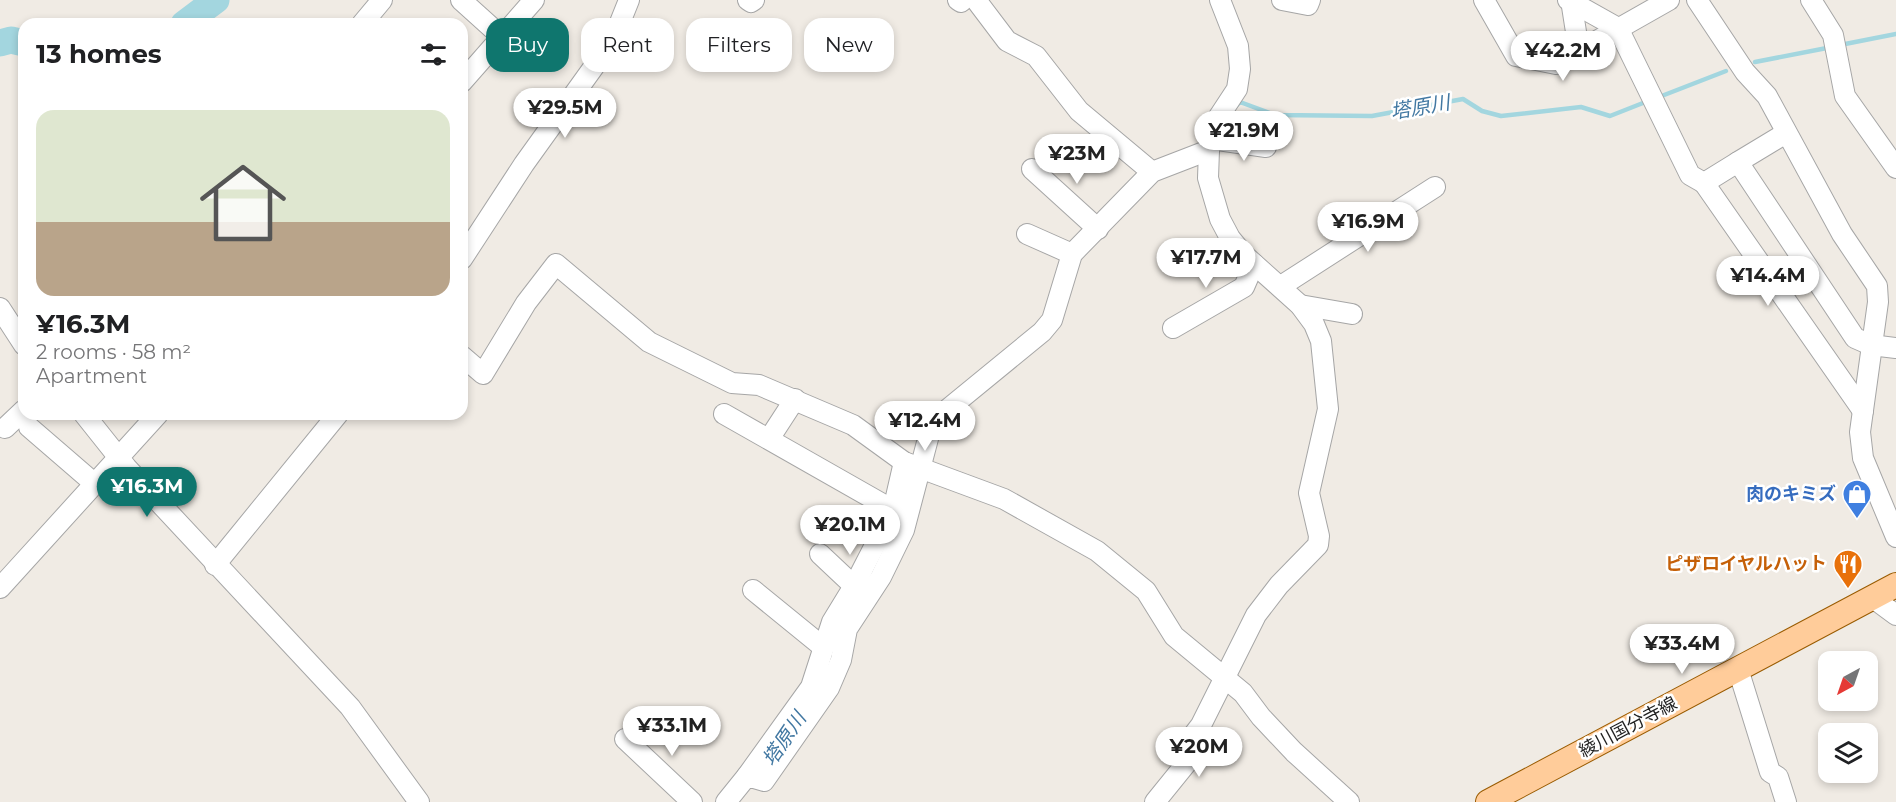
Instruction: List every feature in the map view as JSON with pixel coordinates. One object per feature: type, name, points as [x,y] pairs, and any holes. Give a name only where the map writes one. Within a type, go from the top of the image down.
[{"type":"main road","name":"綾川国分寺線","points":[[1488,802],[1896,585]]},
{"type":"street","points":[[367,18],[382,0]]},
{"type":"street","points":[[461,0],[486,22]]},
{"type":"street","points":[[518,18],[534,0]]},
{"type":"street","points":[[468,250],[524,164],[613,40],[629,0]]},
{"type":"street","points":[[748,0],[751,2],[754,0]]},
{"type":"street","points":[[958,0],[961,3],[963,0]]},
{"type":"street","points":[[976,0],[1007,41],[1036,56],[1079,111],[1152,172]]},
{"type":"street","points":[[1155,802],[1189,760],[1181,751],[1201,725],[1256,615],[1279,585],[1318,545],[1319,536],[1309,493],[1328,409],[1322,341],[1314,324],[1300,305],[1254,264],[1230,238],[1220,219],[1208,178],[1215,142],[1214,124],[1237,89],[1240,69],[1238,46],[1220,0]]},
{"type":"street","points":[[1282,0],[1308,5],[1310,0]]},
{"type":"street","points":[[1484,0],[1516,56],[1556,64],[1668,0]]},
{"type":"street","points":[[1697,0],[1745,72],[1767,96],[1842,234],[1877,286],[1860,432],[1863,458],[1896,537]]},
{"type":"street","points":[[1811,0],[1835,44],[1845,96],[1896,168]]},
{"type":"street","points":[[1570,1],[1579,51]]},
{"type":"street","points":[[1570,1],[1618,28],[1690,175],[1704,183],[1863,411]]},
{"type":"street","points":[[468,75],[486,54]]},
{"type":"street","points":[[1704,183],[1786,134]]},
{"type":"street","points":[[747,776],[764,781],[829,688],[841,660],[847,629],[881,577],[904,530],[922,471],[920,467],[930,431],[948,409],[1042,332],[1052,320],[1072,254],[1152,172],[1215,142],[1266,147]]},
{"type":"street","points":[[1738,162],[1855,338],[1871,345],[1896,348]]},
{"type":"street","points":[[1032,169],[1098,229]]},
{"type":"street","points":[[1281,286],[1435,187]]},
{"type":"street","points":[[1027,234],[1072,254]]},
{"type":"street","points":[[468,361],[483,375],[526,303],[556,264],[649,342],[732,383],[759,385],[853,425],[904,462],[922,471],[962,482],[1004,499],[1097,551],[1146,591],[1174,636],[1242,693],[1294,752],[1349,802]]},
{"type":"street","points":[[1173,328],[1244,287],[1254,264]]},
{"type":"street","points":[[1300,305],[1352,314]]},
{"type":"street","points":[[0,308],[18,329]]},
{"type":"street","points":[[769,439],[795,399]]},
{"type":"street","points":[[724,414],[893,510]]},
{"type":"street","points":[[5,428],[22,420]]},
{"type":"street","points":[[28,420],[95,484]]},
{"type":"street","points":[[89,420],[215,565],[355,714],[419,802]]},
{"type":"street","points":[[0,588],[153,420]]},
{"type":"street","points":[[215,565],[333,420]]},
{"type":"street","points":[[726,802],[811,687],[832,622],[854,586],[893,510],[904,462]]},
{"type":"street","points":[[820,554],[854,586]]},
{"type":"street","points":[[753,590],[821,654],[841,660]]},
{"type":"street","points":[[1873,598],[1896,615]]},
{"type":"street","points":[[1738,669],[1770,772],[1778,777],[1786,802]]},
{"type":"street","points":[[625,739],[692,802]]},
{"type":"waterway","points":[[192,18],[216,0]]},
{"type":"waterway","name":"塔原川","points":[[1840,45],[1896,34]]},
{"type":"waterway","points":[[0,43],[11,40],[18,42]]},
{"type":"waterway","name":"塔原川","points":[[1755,62],[1832,47]]},
{"type":"waterway","name":"塔原川","points":[[1659,97],[1726,71]]},
{"type":"waterway","name":"塔原川","points":[[1236,106],[1240,102],[1275,115],[1372,116],[1463,99],[1482,111],[1501,116],[1581,107],[1610,116],[1648,101]]},
{"type":"place","name":"肉のキミズ","points":[[1857,520]]},
{"type":"place","name":"ピザロイヤルハット","points":[[1848,590]]}]
